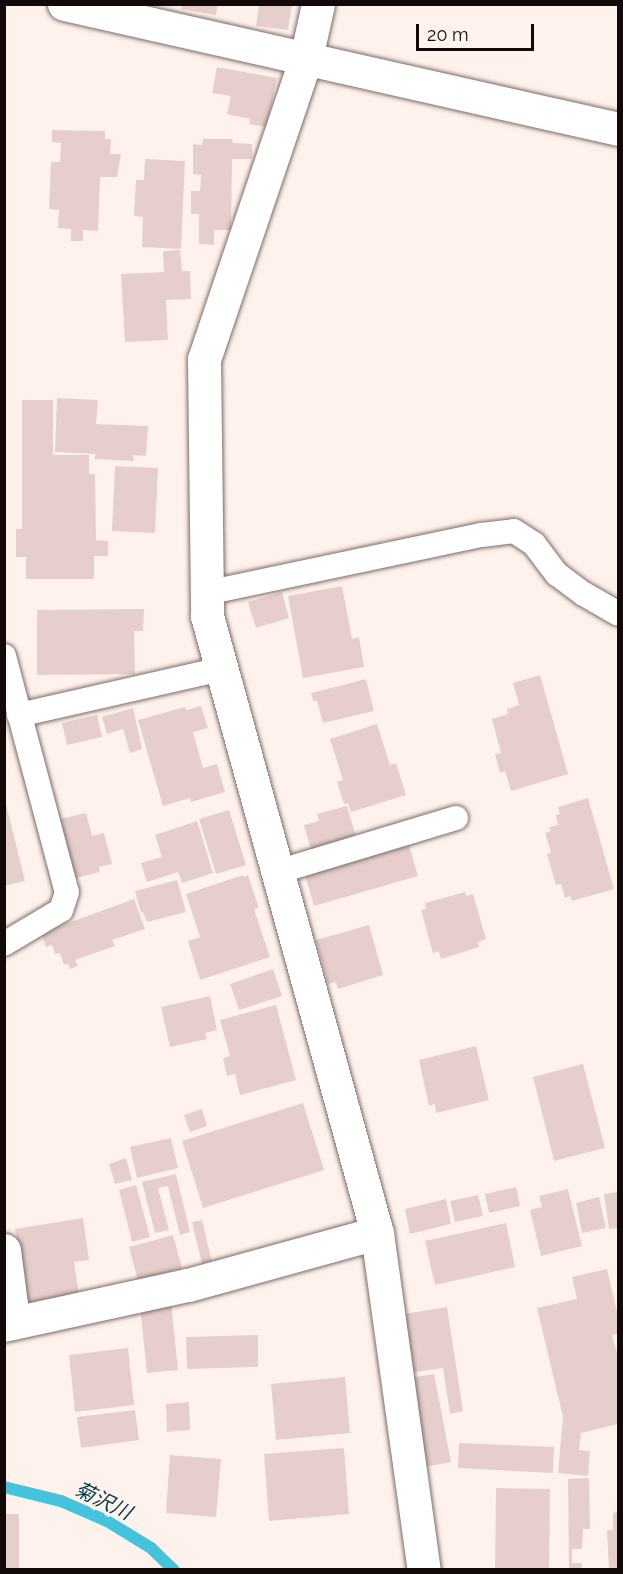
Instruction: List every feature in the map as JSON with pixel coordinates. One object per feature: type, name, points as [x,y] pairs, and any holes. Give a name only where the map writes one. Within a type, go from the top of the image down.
[{"type":"street","points":[[64,4],[618,129]]},
{"type":"street","points":[[318,4],[306,58],[204,359],[207,616],[376,1233],[424,1569]]},
{"type":"street","points":[[4,1324],[188,1285],[376,1233]]},
{"type":"street","points":[[4,1250],[12,1304],[4,1324]]},
{"type":"lane","points":[[206,593],[514,531],[534,544],[557,574],[584,594],[618,614]]},
{"type":"lane","points":[[4,656],[67,892],[61,910],[4,944]]},
{"type":"lane","points":[[19,715],[222,669]]},
{"type":"lane","points":[[277,872],[456,818]]},
{"type":"building","points":[[182,4],[218,4],[216,15],[181,9]]},
{"type":"building","points":[[259,4],[292,4],[288,30],[256,26]]},
{"type":"building","points":[[217,67],[277,78],[267,127],[249,124],[250,119],[227,114],[231,96],[212,93]]},
{"type":"building","points":[[52,130],[105,131],[105,139],[111,139],[110,154],[121,154],[117,177],[100,177],[98,231],[83,230],[83,241],[71,241],[71,229],[58,228],[59,210],[49,209],[51,162],[60,162],[61,143],[52,142]]},
{"type":"building","points":[[203,139],[232,139],[233,143],[252,144],[252,159],[232,159],[231,230],[214,230],[214,245],[199,244],[199,214],[191,214],[191,191],[200,191],[201,175],[193,174],[193,144],[202,145]]},
{"type":"building","points":[[145,159],[185,161],[181,249],[142,247],[143,217],[134,216],[136,180],[144,180]]},
{"type":"building","points":[[180,250],[182,271],[190,271],[191,299],[166,300],[168,340],[125,342],[121,274],[164,272],[163,251]]},
{"type":"building","points":[[57,398],[98,400],[96,424],[148,426],[146,456],[133,455],[134,461],[94,459],[96,454],[55,452]]},
{"type":"building","points":[[22,400],[53,400],[53,455],[89,455],[89,474],[95,474],[96,540],[108,541],[108,556],[94,556],[94,579],[26,579],[26,557],[16,557],[16,529],[22,529]]},
{"type":"building","points":[[115,466],[158,468],[155,533],[112,531]]},
{"type":"building","points":[[342,586],[352,639],[359,637],[364,667],[303,678],[288,596]]},
{"type":"building","points":[[282,592],[289,618],[256,628],[248,602]]},
{"type":"building","points":[[144,609],[143,631],[134,631],[135,674],[37,675],[37,610]]},
{"type":"building","points":[[540,675],[568,774],[511,791],[505,771],[500,773],[495,754],[501,753],[492,719],[508,714],[507,709],[519,705],[513,683]]},
{"type":"building","points":[[366,679],[374,711],[323,723],[317,701],[313,701],[311,693]]},
{"type":"building","points":[[201,706],[208,728],[193,732],[203,768],[217,764],[225,792],[191,802],[190,798],[163,806],[138,720],[185,707],[186,710]]},
{"type":"building","points":[[133,708],[142,749],[130,753],[123,729],[107,734],[102,717]]},
{"type":"building","points":[[97,715],[102,737],[67,745],[62,723]]},
{"type":"building","points":[[377,724],[390,765],[396,763],[406,795],[351,812],[348,803],[344,804],[337,782],[343,780],[330,739]]},
{"type":"building","points":[[4,796],[25,881],[4,886]]},
{"type":"building","points":[[588,798],[614,889],[572,901],[570,896],[565,898],[561,884],[556,885],[547,854],[551,852],[545,833],[551,831],[549,827],[558,825],[556,815],[560,814],[558,807]]},
{"type":"building","points":[[347,806],[356,837],[311,850],[304,825],[319,821],[317,814]]},
{"type":"building","points":[[229,810],[246,865],[216,874],[199,819]]},
{"type":"building","points":[[86,813],[92,836],[104,833],[112,864],[99,867],[100,872],[75,878],[60,819]]},
{"type":"building","points":[[197,821],[213,873],[182,883],[178,872],[147,882],[141,863],[162,857],[155,835]]},
{"type":"building","points":[[409,845],[418,876],[314,906],[305,875]]},
{"type":"building","points":[[243,875],[244,877],[248,875],[259,908],[254,909],[270,957],[200,980],[188,941],[200,937],[186,894]]},
{"type":"building","points":[[177,880],[186,912],[147,922],[143,912],[141,913],[135,891]]},
{"type":"building","points":[[465,892],[466,896],[473,894],[486,939],[478,942],[479,947],[441,959],[439,952],[433,953],[421,910],[426,909],[425,903]]},
{"type":"building","points":[[134,899],[145,929],[112,940],[115,946],[75,960],[78,966],[70,969],[68,964],[64,965],[60,953],[55,954],[52,945],[46,947],[41,933]]},
{"type":"building","points":[[369,925],[383,975],[338,989],[336,982],[328,984],[316,940]]},
{"type":"building","points":[[273,969],[282,996],[239,1010],[230,984]]},
{"type":"building","points":[[210,996],[217,1030],[205,1033],[207,1039],[170,1047],[161,1007]]},
{"type":"building","points":[[276,1005],[296,1080],[240,1095],[235,1074],[227,1076],[223,1058],[230,1056],[220,1020]]},
{"type":"building","points":[[476,1046],[489,1100],[436,1113],[435,1104],[429,1106],[419,1060]]},
{"type":"building","points":[[583,1064],[605,1148],[554,1161],[533,1077]]},
{"type":"building","points":[[303,1103],[324,1170],[203,1208],[182,1141]]},
{"type":"building","points":[[202,1109],[207,1126],[190,1132],[184,1115]]},
{"type":"building","points":[[171,1138],[178,1168],[137,1178],[130,1147]]},
{"type":"building","points":[[126,1158],[132,1180],[115,1184],[109,1164]]},
{"type":"building","points":[[176,1174],[190,1232],[180,1235],[168,1186],[158,1188],[169,1230],[155,1233],[142,1182]]},
{"type":"building","points":[[136,1185],[150,1237],[132,1242],[119,1190]]},
{"type":"building","points":[[516,1187],[520,1206],[489,1213],[485,1194]]},
{"type":"building","points":[[568,1189],[582,1246],[541,1256],[530,1210],[542,1207],[539,1196]]},
{"type":"building","points":[[618,1192],[618,1228],[609,1229],[604,1194]]},
{"type":"building","points":[[478,1195],[483,1216],[455,1222],[450,1201]]},
{"type":"building","points":[[599,1197],[606,1228],[582,1233],[576,1203]]},
{"type":"building","points":[[446,1199],[451,1224],[410,1234],[405,1209]]},
{"type":"building","points":[[83,1218],[89,1260],[74,1262],[79,1295],[27,1303],[15,1229]]},
{"type":"building","points":[[202,1220],[212,1262],[202,1264],[192,1222]]},
{"type":"building","points":[[506,1223],[515,1267],[435,1285],[425,1241]]},
{"type":"building","points":[[173,1235],[182,1268],[138,1281],[129,1247]]},
{"type":"building","points":[[607,1269],[618,1316],[618,1334],[612,1335],[618,1357],[618,1424],[581,1433],[579,1450],[590,1451],[588,1476],[558,1473],[563,1417],[537,1308],[577,1299],[572,1277]]},
{"type":"building","points":[[171,1302],[178,1370],[147,1373],[140,1306]]},
{"type":"building","points":[[447,1307],[463,1411],[450,1414],[443,1368],[408,1373],[398,1315]]},
{"type":"building","points":[[258,1335],[258,1367],[187,1369],[186,1337]]},
{"type":"building","points":[[128,1348],[134,1405],[75,1412],[69,1355]]},
{"type":"building","points":[[434,1374],[451,1462],[425,1467],[410,1378]]},
{"type":"building","points":[[345,1377],[350,1433],[276,1440],[271,1384]]},
{"type":"building","points":[[189,1402],[190,1430],[167,1432],[166,1404]]},
{"type":"building","points":[[135,1410],[139,1440],[81,1448],[77,1417]]},
{"type":"building","points":[[459,1443],[554,1447],[553,1473],[458,1468]]},
{"type":"building","points":[[344,1448],[349,1514],[269,1521],[264,1454]]},
{"type":"building","points":[[170,1455],[221,1459],[216,1517],[166,1513]]},
{"type":"building","points":[[589,1478],[590,1529],[583,1529],[582,1549],[572,1549],[572,1563],[582,1563],[582,1570],[569,1570],[568,1479]]},
{"type":"building","points":[[496,1488],[550,1489],[549,1570],[495,1570]]},
{"type":"building","points":[[618,1512],[618,1570],[609,1570],[607,1530],[613,1530],[613,1513]]},
{"type":"building","points":[[4,1514],[19,1514],[19,1570],[4,1570]]},
{"type":"waterway","name":"菊沢川","points":[[4,1487],[61,1501],[107,1521],[151,1548],[174,1570]]}]
